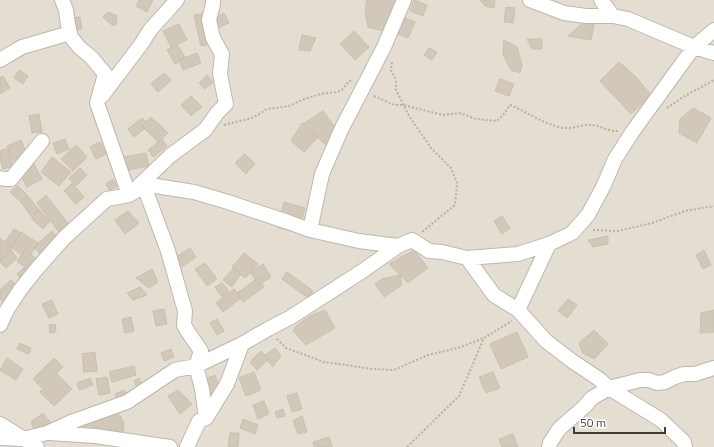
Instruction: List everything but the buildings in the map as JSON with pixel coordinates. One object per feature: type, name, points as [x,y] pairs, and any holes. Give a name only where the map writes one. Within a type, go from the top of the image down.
[{"type":"street","points":[[62,0],[66,10],[71,37],[79,47],[92,58],[105,74],[97,103],[129,195]]},
{"type":"street","points":[[97,103],[150,30],[178,0]]},
{"type":"street","points":[[129,195],[171,155],[205,130],[217,113],[226,104],[220,74],[222,54],[213,38],[209,20],[213,0]]},
{"type":"street","points":[[310,230],[322,174],[358,85],[384,47],[404,0]]},
{"type":"street","points":[[530,0],[564,13],[586,16],[613,16],[628,19],[694,48],[714,53]]},
{"type":"street","points":[[601,0],[613,16]]},
{"type":"street","points":[[0,438],[23,439],[47,433],[71,422],[127,402],[175,370],[196,366],[242,344],[291,317],[361,272],[398,246],[412,240],[429,251],[442,252],[467,258],[518,254],[549,244],[572,233],[588,215],[604,185],[614,158],[632,131],[694,48],[714,30]]},
{"type":"street","points":[[0,60],[22,47],[70,33]]},
{"type":"street","points":[[0,178],[5,180],[10,179],[42,141]]},
{"type":"street","points":[[144,186],[168,251],[185,312],[184,325],[201,351],[196,366],[202,390],[206,418]]},
{"type":"street","points":[[0,325],[7,310],[20,290],[64,238],[107,199],[129,195],[144,186],[156,186],[194,192],[235,204],[310,230],[359,241],[398,246]]},
{"type":"street","points":[[518,310],[549,244]]},
{"type":"street","points":[[467,258],[494,295],[518,310],[546,341],[599,379],[609,388],[661,420],[684,442],[685,447]]},
{"type":"street","points":[[187,447],[199,421],[206,418],[227,384],[242,344]]},
{"type":"street","points":[[549,447],[559,429],[592,398],[609,388],[640,380],[649,380],[657,383],[665,382],[684,374],[695,374],[714,368]]},
{"type":"street","points":[[0,424],[37,447]]},
{"type":"street","points":[[47,433],[95,436],[170,447]]},
{"type":"path","points":[[384,47],[392,59],[391,70],[396,80],[396,90],[403,105],[431,148],[451,168],[457,183],[455,205],[412,240]]},
{"type":"path","points":[[664,110],[683,97],[714,80]]},
{"type":"path","points":[[205,130],[252,118],[267,109],[289,106],[304,98],[338,92],[342,90],[349,81],[395,105],[403,105],[443,115],[460,113],[476,119],[497,121],[504,114],[510,104],[549,124],[565,128],[592,124],[612,132],[632,131]]},
{"type":"path","points":[[572,233],[596,229],[618,231],[652,223],[685,211],[714,206]]},
{"type":"path","points":[[268,329],[286,348],[324,362],[372,369],[394,370],[428,355],[458,348],[484,338],[514,320],[518,310]]},
{"type":"path","points":[[407,447],[459,396],[484,338]]},
{"type":"shaded area","points":[[0,0],[714,0],[714,447],[0,447]]}]
